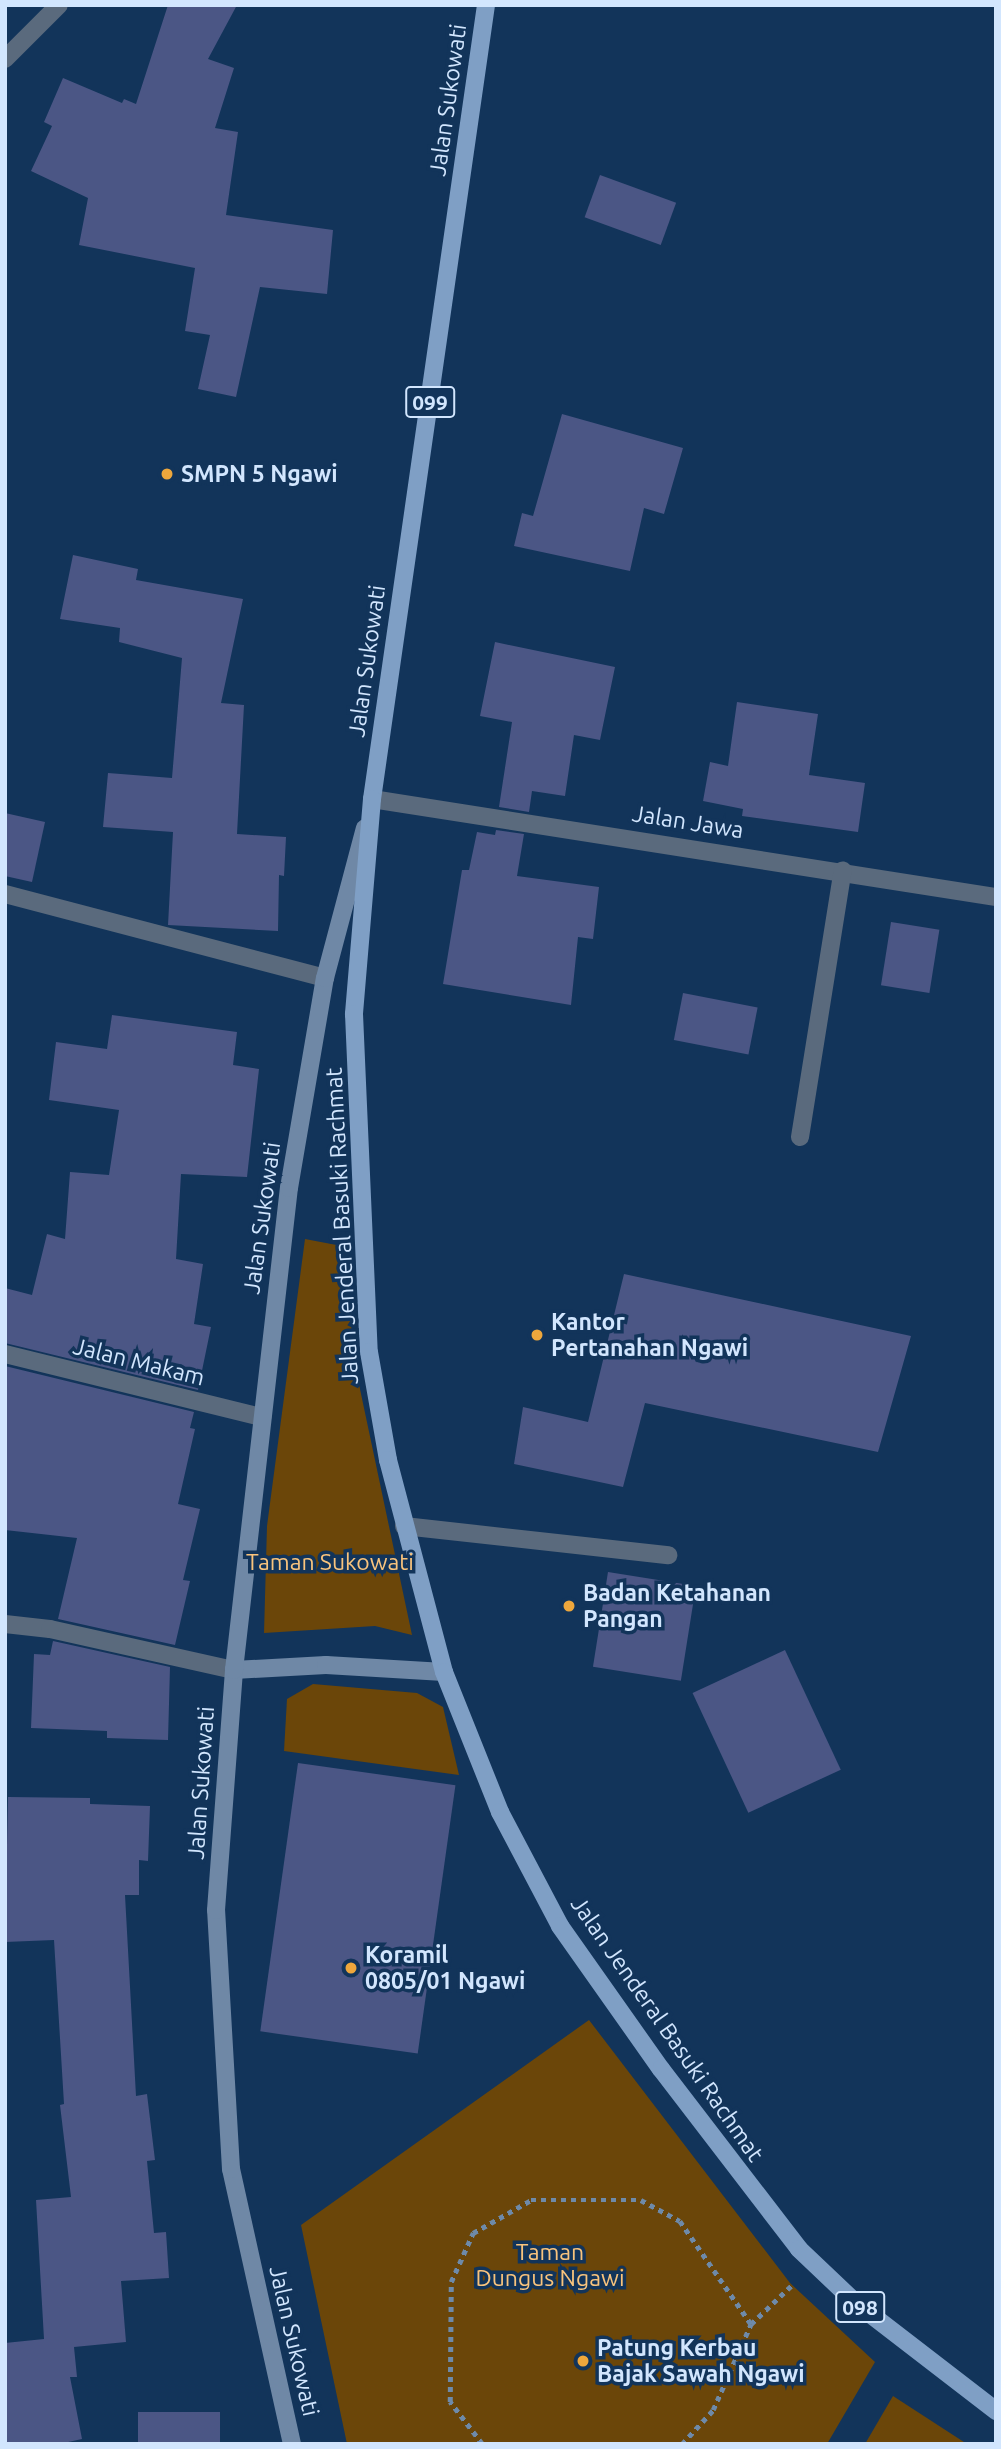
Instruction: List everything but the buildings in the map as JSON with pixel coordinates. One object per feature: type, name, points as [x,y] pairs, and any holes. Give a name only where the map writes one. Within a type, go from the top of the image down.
[{"type":"main road","name":"Jalan Sukowati","points":[[292,2444],[231,2169],[216,1910],[234,1670],[289,1188],[325,978],[372,799],[486,5]]},
{"type":"main road","name":"Jalan Jenderal Basuki Rachmat","points":[[372,799],[354,1014],[369,1352],[404,1526],[444,1672],[500,1812],[561,1926],[744,2182],[815,2264],[856,2303],[996,2411]]},
{"type":"main road","points":[[234,1670],[326,1665],[444,1672]]},
{"type":"street","points":[[5,59],[59,5]]},
{"type":"street","name":"Jalan Jawa","points":[[372,799],[843,870],[996,897]]},
{"type":"street","points":[[800,1136],[843,870]]},
{"type":"street","points":[[5,894],[325,978]]},
{"type":"street","name":"Jalan Makam","points":[[5,1354],[262,1417]]},
{"type":"street","points":[[404,1526],[668,1555]]},
{"type":"street","points":[[5,1624],[50,1629],[234,1670]]},
{"type":"path","points":[[482,2444],[450,2402],[451,2282],[473,2233],[531,2200],[641,2200],[680,2221],[751,2324]]},
{"type":"path","points":[[682,2444],[713,2410],[751,2324],[815,2264]]},
{"type":"green space","name":"Taman Sukowati","points":[[305,1239],[347,1247],[353,1356],[412,1635],[375,1626],[264,1633],[267,1526]]},
{"type":"green space","points":[[313,1684],[417,1693],[443,1707],[459,1775],[284,1751],[287,1699]]},
{"type":"green space","name":"Taman Dungus Ngawi","points":[[589,2020],[790,2283],[875,2362],[827,2444],[347,2444],[301,2225]]},
{"type":"green space","points":[[893,2396],[967,2444],[865,2444]]},
{"type":"place","name":"SMPN 5 Ngawi","points":[[167,474]]},
{"type":"place","name":"Kantor Pertanahan Ngawi","points":[[537,1335]]},
{"type":"place","name":"Badan Ketahanan Pangan","points":[[569,1606]]},
{"type":"place","name":"Koramil 0805/01 Ngawi","points":[[351,1968]]},
{"type":"place","name":"Patung Kerbau Bajak Sawah Ngawi","points":[[583,2361]]}]
